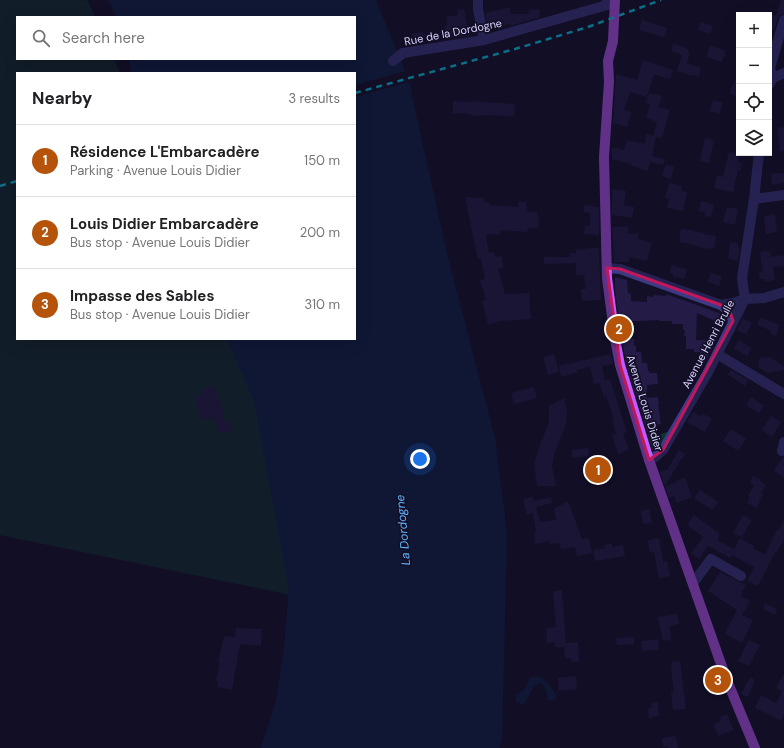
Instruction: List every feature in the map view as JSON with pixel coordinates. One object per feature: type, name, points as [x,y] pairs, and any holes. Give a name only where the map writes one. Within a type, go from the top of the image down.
[{"type":"main road","name":"Avenue Louis Didier","points":[[611,3],[614,24],[613,41],[608,61],[609,82],[604,157],[608,290],[612,325],[620,365],[649,460],[726,678],[755,748]]},
{"type":"street","points":[[478,0],[478,9],[484,40]]},
{"type":"street","name":"Rue de la Dordogne","points":[[393,61],[403,53],[484,40],[611,3]]},
{"type":"street","points":[[772,61],[784,20]]},
{"type":"street","points":[[772,81],[784,73]]},
{"type":"street","name":"Avenue Henri Brulle","points":[[649,460],[663,450],[717,354],[744,299],[742,278],[759,156]]},
{"type":"street","points":[[754,199],[784,195]]},
{"type":"street","points":[[607,268],[620,269],[721,305],[730,312],[733,321]]},
{"type":"street","points":[[721,305],[744,299],[764,298],[784,292]]},
{"type":"street","points":[[717,354],[784,394]]},
{"type":"street","points":[[693,583],[711,559],[741,576]]},
{"type":"highlighted area","points":[[607,268],[620,269],[721,305],[730,312],[733,321],[663,450],[649,460],[620,365]]},
{"type":"green space","points":[[0,0],[87,0],[95,16],[16,16],[16,60],[114,60],[120,72],[16,72],[16,340],[239,340],[249,361],[296,596],[0,535]]},
{"type":"green space","points":[[670,431],[659,448],[652,448],[648,438]]},
{"type":"water","name":"La Dordogne","points":[[108,0],[376,0],[409,82],[447,254],[495,438],[507,533],[502,739],[499,748],[261,748],[276,701],[284,648],[289,590],[254,401],[227,340],[356,340],[356,72],[131,72],[129,60],[356,60],[356,16],[116,16]]},
{"type":"water","points":[[535,676],[546,681],[551,686],[557,697],[554,700],[548,700],[545,687],[540,683],[534,686],[522,705],[516,701],[516,695],[524,690],[530,678]]},
{"type":"pier","points":[[405,71],[409,82],[356,97],[356,85]]},
{"type":"building","points":[[781,0],[784,0],[784,14],[780,15],[778,18],[774,30],[772,29],[772,14],[776,16]]},
{"type":"building","points":[[510,7],[510,14],[529,14],[529,10],[539,9],[540,17],[510,26],[510,24],[489,30],[485,13]]},
{"type":"building","points":[[464,9],[469,36],[446,39],[444,29],[447,25],[446,17],[458,15],[457,10]]},
{"type":"building","points":[[642,20],[667,28],[664,37],[639,30]]},
{"type":"building","points":[[700,22],[713,26],[710,34],[698,30]]},
{"type":"building","points":[[423,32],[424,41],[412,42],[411,34]]},
{"type":"building","points":[[673,44],[689,49],[688,52],[690,53],[687,63],[701,68],[699,76],[693,76],[677,71],[682,55],[671,51]]},
{"type":"building","points":[[710,45],[726,51],[722,62],[706,57]]},
{"type":"building","points":[[643,60],[673,70],[670,79],[654,74],[647,97],[630,92],[624,110],[631,112],[627,127],[613,123],[616,74],[637,80]]},
{"type":"building","points":[[736,76],[736,96],[730,94],[732,85],[733,86]]},
{"type":"building","points":[[649,93],[662,96],[658,107],[670,110],[662,138],[656,137],[652,156],[665,159],[663,165],[650,162],[648,171],[632,166],[632,164],[612,159],[612,147],[624,150],[627,140],[645,144],[646,134],[653,136],[657,122],[646,118],[650,105],[646,103]]},
{"type":"building","points":[[713,100],[723,103],[719,114],[710,111]]},
{"type":"building","points":[[453,101],[515,104],[514,116],[481,116],[453,113]]},
{"type":"building","points":[[784,127],[784,151],[780,152],[777,128]]},
{"type":"building","points":[[705,138],[714,140],[709,163],[700,161]]},
{"type":"building","points":[[729,152],[736,153],[736,156],[740,156],[738,162],[742,163],[740,171],[738,170],[733,192],[714,188],[717,175],[723,177]]},
{"type":"building","points":[[666,164],[674,167],[671,179],[662,176]]},
{"type":"building","points":[[784,173],[784,183],[772,185],[771,174]]},
{"type":"building","points":[[669,183],[682,186],[681,191],[687,192],[683,211],[667,208],[669,199],[665,198]]},
{"type":"building","points":[[612,189],[626,191],[624,205],[634,207],[632,218],[612,215]]},
{"type":"building","points":[[465,197],[484,198],[483,202],[490,203],[490,205],[518,207],[518,202],[526,202],[527,212],[537,212],[537,216],[539,215],[538,228],[527,228],[528,232],[501,230],[500,235],[486,234],[489,253],[494,252],[495,257],[502,256],[503,268],[498,269],[505,294],[529,293],[531,319],[500,321],[488,325],[482,301],[486,300],[480,280],[485,279],[481,259],[478,259]]},
{"type":"building","points":[[701,201],[714,204],[711,217],[705,216],[705,212],[699,211]]},
{"type":"building","points":[[584,205],[599,207],[599,235],[584,234],[585,225],[590,226],[590,213],[584,212]]},
{"type":"building","points":[[727,207],[738,209],[735,225],[723,222]]},
{"type":"building","points":[[775,214],[777,232],[766,234],[764,216]]},
{"type":"building","points":[[628,226],[628,234],[638,233],[638,239],[652,243],[647,261],[629,257],[629,262],[614,262],[612,227]]},
{"type":"building","points":[[681,229],[693,230],[716,236],[714,249],[702,248],[679,242]]},
{"type":"building","points":[[730,242],[738,243],[738,247],[740,248],[738,261],[728,258]]},
{"type":"building","points":[[599,248],[601,300],[582,301],[581,289],[586,289],[584,275],[576,275],[576,263],[544,264],[544,257],[570,257],[570,253],[576,253],[576,250]]},
{"type":"building","points":[[770,251],[771,257],[784,255],[784,266],[773,267],[775,280],[765,282],[765,279],[760,279],[759,272],[763,271],[760,252]]},
{"type":"building","points":[[672,265],[687,270],[684,279],[673,276],[673,274],[669,273]]},
{"type":"building","points":[[711,273],[722,276],[719,286],[708,282]]},
{"type":"building","points":[[615,277],[627,280],[628,293],[631,294],[631,301],[647,302],[647,296],[666,296],[666,294],[724,316],[726,320],[724,325],[697,313],[696,340],[716,340],[702,368],[703,354],[700,354],[700,352],[694,352],[694,349],[686,349],[686,336],[684,336],[685,330],[683,330],[683,324],[672,324],[672,321],[659,320],[619,322]]},
{"type":"building","points":[[761,317],[779,325],[775,336],[770,333],[771,331],[757,324]]},
{"type":"building","points":[[743,318],[752,323],[746,334],[737,330]]},
{"type":"building","points":[[622,338],[634,339],[636,352],[641,352],[642,363],[647,363],[649,373],[657,373],[658,384],[647,385],[647,398],[658,397],[661,424],[652,426],[655,435],[649,437],[626,363]]},
{"type":"building","points":[[739,340],[752,348],[747,356],[734,348]]},
{"type":"building","points":[[554,354],[559,372],[548,375],[543,357]]},
{"type":"building","points":[[611,354],[613,364],[602,366],[605,380],[610,379],[627,432],[623,433],[629,450],[618,454],[612,435],[616,434],[612,420],[614,419],[606,396],[604,397],[599,383],[594,384],[590,367],[577,370],[578,372],[561,377],[559,366]]},
{"type":"building","points":[[770,357],[784,366],[784,370],[768,373],[759,368],[758,362],[760,358]]},
{"type":"building","points":[[731,370],[748,380],[745,386],[728,375]]},
{"type":"building","points":[[215,386],[225,423],[229,422],[231,430],[219,434],[214,418],[202,421],[195,396],[205,393],[204,389]]},
{"type":"building","points":[[534,387],[537,398],[514,404],[511,393]]},
{"type":"building","points":[[751,397],[764,406],[759,413],[746,405]]},
{"type":"building","points":[[564,398],[567,411],[566,424],[555,452],[552,466],[556,486],[537,486],[534,464],[549,421],[549,406]]},
{"type":"building","points":[[694,412],[701,416],[703,414],[712,418],[705,432],[687,422]]},
{"type":"building","points":[[771,416],[781,422],[772,437],[762,430]]},
{"type":"building","points":[[731,429],[746,439],[738,451],[723,441]]},
{"type":"building","points":[[588,448],[589,456],[572,458],[572,450]]},
{"type":"building","points":[[679,450],[685,454],[665,486],[660,472],[667,470]]},
{"type":"building","points":[[784,457],[784,478],[774,470]]},
{"type":"building","points":[[753,476],[761,480],[760,481],[766,485],[761,493],[763,494],[757,508],[747,503],[750,497],[748,496],[754,485],[750,482]]},
{"type":"building","points":[[685,477],[692,497],[677,503],[674,496],[669,498],[665,487]]},
{"type":"building","points":[[700,490],[719,502],[712,510],[694,498]]},
{"type":"building","points":[[533,497],[534,501],[551,497],[552,503],[536,507],[540,522],[556,520],[554,509],[568,501],[582,539],[589,538],[592,553],[577,556],[575,547],[561,549],[560,543],[550,544],[550,541],[535,544],[534,533],[536,532],[533,513],[527,515],[523,499]]},
{"type":"building","points":[[649,509],[652,523],[643,524],[641,511]]},
{"type":"building","points":[[694,515],[720,534],[717,540],[734,549],[740,538],[754,546],[753,548],[765,555],[777,530],[779,530],[784,520],[784,540],[777,552],[775,552],[758,586],[747,581],[754,567],[732,555],[730,558],[708,546],[699,559],[691,553],[703,537],[687,525]]},
{"type":"building","points":[[743,515],[752,520],[742,537],[733,533]]},
{"type":"building","points":[[659,538],[663,562],[667,561],[670,576],[659,578],[654,552],[650,553],[648,540]]},
{"type":"building","points":[[612,543],[612,547],[623,545],[625,556],[595,561],[593,550],[605,548],[604,545]]},
{"type":"building","points":[[720,572],[746,585],[741,592],[743,593],[741,596],[750,601],[742,615],[753,620],[742,643],[725,634],[737,610],[708,591]]},
{"type":"building","points":[[562,590],[566,643],[578,642],[579,661],[571,662],[571,658],[565,658],[564,647],[555,647],[555,642],[547,643],[546,628],[556,627],[553,591]]},
{"type":"building","points":[[765,603],[777,609],[775,615],[763,609]]},
{"type":"building","points":[[677,614],[679,624],[670,626],[671,640],[663,641],[658,617]]},
{"type":"building","points":[[236,628],[262,629],[261,646],[240,644],[232,690],[217,687],[218,681],[216,681],[220,662],[218,662],[224,636],[235,637]]},
{"type":"building","points":[[634,637],[634,644],[617,645],[616,638]]},
{"type":"building","points":[[658,639],[659,650],[642,651],[641,641]]},
{"type":"building","points":[[749,640],[760,645],[749,666],[738,661]]},
{"type":"building","points":[[680,661],[686,709],[673,710],[671,692],[674,692],[671,662]]},
{"type":"building","points":[[784,673],[784,714],[781,721],[755,708],[761,695],[776,703],[782,691],[776,688]]},
{"type":"building","points":[[576,676],[577,689],[559,691],[558,678]]},
{"type":"building","points":[[750,677],[755,680],[748,697],[741,694]]},
{"type":"building","points":[[658,702],[659,716],[649,718],[648,708],[651,708],[651,703]]},
{"type":"building","points":[[727,714],[734,730],[718,736],[713,724],[721,721],[720,717]]},
{"type":"building","points":[[676,736],[678,748],[668,748],[668,746],[663,747],[662,738]]},
{"type":"railway","points":[[356,93],[515,49],[588,27],[661,0]]},
{"type":"railway","points":[[0,186],[16,181]]},
{"type":"place","name":"Louis Didier Embarcadère","points":[[619,329]]},
{"type":"place","name":"Résidence L'Embarcadère","points":[[598,470]]},
{"type":"place","name":"Impasse des Sables","points":[[718,680]]}]
